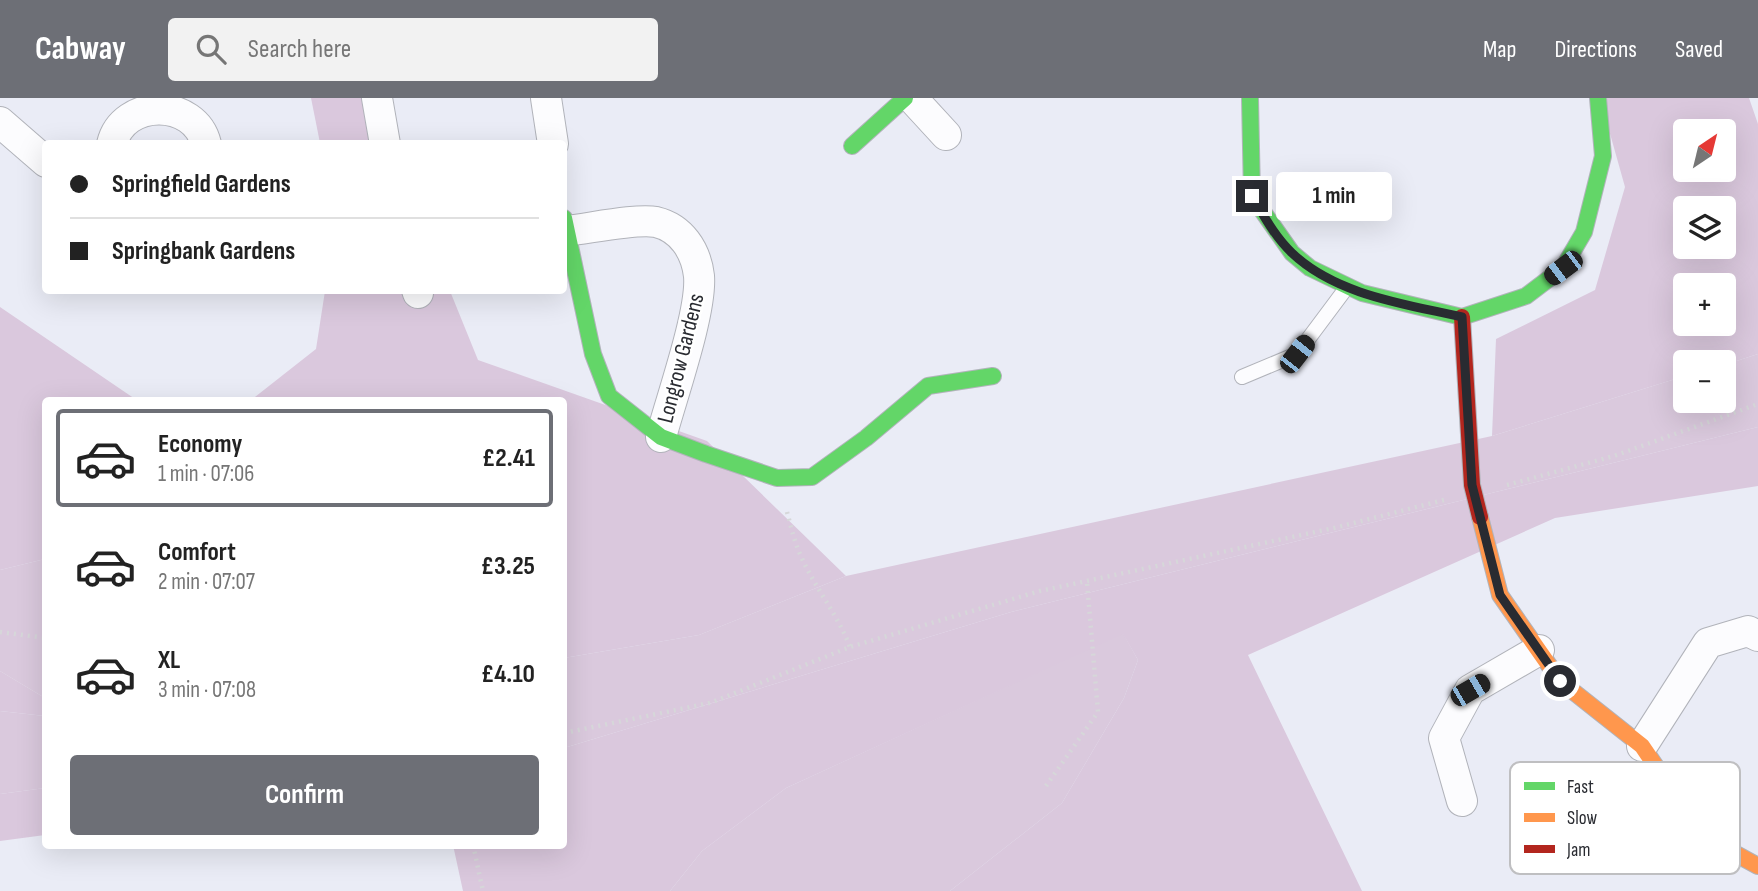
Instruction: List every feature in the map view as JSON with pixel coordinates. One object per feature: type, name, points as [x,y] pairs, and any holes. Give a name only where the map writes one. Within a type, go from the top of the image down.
[{"type":"street","points":[[377,98],[384,140]]},
{"type":"street","points":[[546,98],[552,140]]},
{"type":"street","points":[[852,146],[905,98]]},
{"type":"street","points":[[912,98],[946,135]]},
{"type":"street","points":[[1250,98],[1252,196],[1292,253],[1310,268],[1362,293],[1462,317],[1525,296],[1563,268],[1584,232],[1603,156],[1598,98]]},
{"type":"street","points":[[113,140],[115,129],[123,115],[139,103],[155,99],[172,101],[187,108],[198,120],[205,140]]},
{"type":"street","points":[[0,122],[42,159]]},
{"type":"street","name":"Longrow Gardens","points":[[567,225],[653,221],[673,228],[687,240],[699,276],[696,306],[661,438]]},
{"type":"street","name":"Longrow Gardens","points":[[567,238],[593,354],[609,396],[661,438],[777,478],[812,477],[866,438],[928,386],[993,376]]},
{"type":"street","points":[[1462,317],[1473,489],[1500,595],[1560,681],[1642,746],[1653,762]]},
{"type":"street","points":[[1642,746],[1707,643],[1748,631],[1758,636]]},
{"type":"street","points":[[1462,801],[1444,738],[1470,690],[1539,650]]},
{"type":"street","points":[[1740,856],[1758,866]]},
{"type":"lane","points":[[1242,377],[1297,354],[1347,286]]},
{"type":"path","points":[[567,732],[710,703],[850,646],[1040,591],[1334,528],[1473,489],[1614,456],[1758,404]]},
{"type":"path","points":[[777,478],[800,554],[820,592],[840,620],[850,646]]},
{"type":"path","points":[[1046,786],[1098,712],[1087,582]]},
{"type":"path","points":[[0,632],[42,637]]},
{"type":"path","points":[[474,849],[483,891]]},
{"type":"shaded area","points":[[311,98],[370,98],[387,140],[319,140]]},
{"type":"shaded area","points":[[1600,98],[1749,98],[1758,124],[1758,354],[1736,361],[1736,350],[1673,350],[1673,380],[1492,436],[1496,339],[1595,290],[1625,187]]},
{"type":"shaded area","points":[[325,294],[451,294],[478,360],[707,441],[846,576],[699,635],[567,657],[567,397],[255,397],[316,349]]},
{"type":"shaded area","points":[[0,307],[132,397],[42,397],[42,560],[0,570]]},
{"type":"shaded area","points":[[1758,354],[1758,427],[1011,612],[567,747],[567,657],[699,635],[846,576],[1492,436],[1673,380],[1673,413],[1736,413],[1736,361]]},
{"type":"shaded area","points":[[1758,427],[1758,486],[1555,518],[1248,655],[1362,891],[950,891],[1062,803],[1124,698],[1138,660],[1123,634],[786,788],[702,851],[670,891],[463,891],[454,849],[567,849],[567,747],[1011,612]]},
{"type":"shaded area","points":[[42,560],[42,696],[0,671],[0,570]]},
{"type":"shaded area","points":[[1123,633],[1138,660],[1124,698],[1062,803],[950,891],[670,891],[702,851],[786,788]]},
{"type":"shaded area","points":[[0,671],[42,696],[42,716],[0,711]]},
{"type":"shaded area","points":[[0,711],[42,716],[42,788],[0,794]]},
{"type":"shaded area","points":[[42,788],[42,835],[0,841],[0,794]]},
{"type":"traffic: fast","points":[[852,146],[905,98]]},
{"type":"traffic: fast","points":[[1250,98],[1252,196],[1292,253],[1310,268],[1362,293],[1462,317],[1526,296],[1563,268],[1584,232],[1603,156],[1598,98]]},
{"type":"traffic: fast","points":[[567,232],[593,354],[609,396],[661,437],[777,478],[812,477],[866,438],[928,386],[993,376]]},
{"type":"traffic: slow","points":[[1480,517],[1500,595],[1560,681],[1642,746],[1653,762]]},
{"type":"traffic: slow","points":[[1740,856],[1758,866]]},
{"type":"traffic: jam","points":[[1462,317],[1472,485],[1480,517]]},
{"type":"route","points":[[1252,196],[1277,236],[1310,268],[1362,293],[1462,317],[1472,485],[1500,595],[1560,681]]}]
